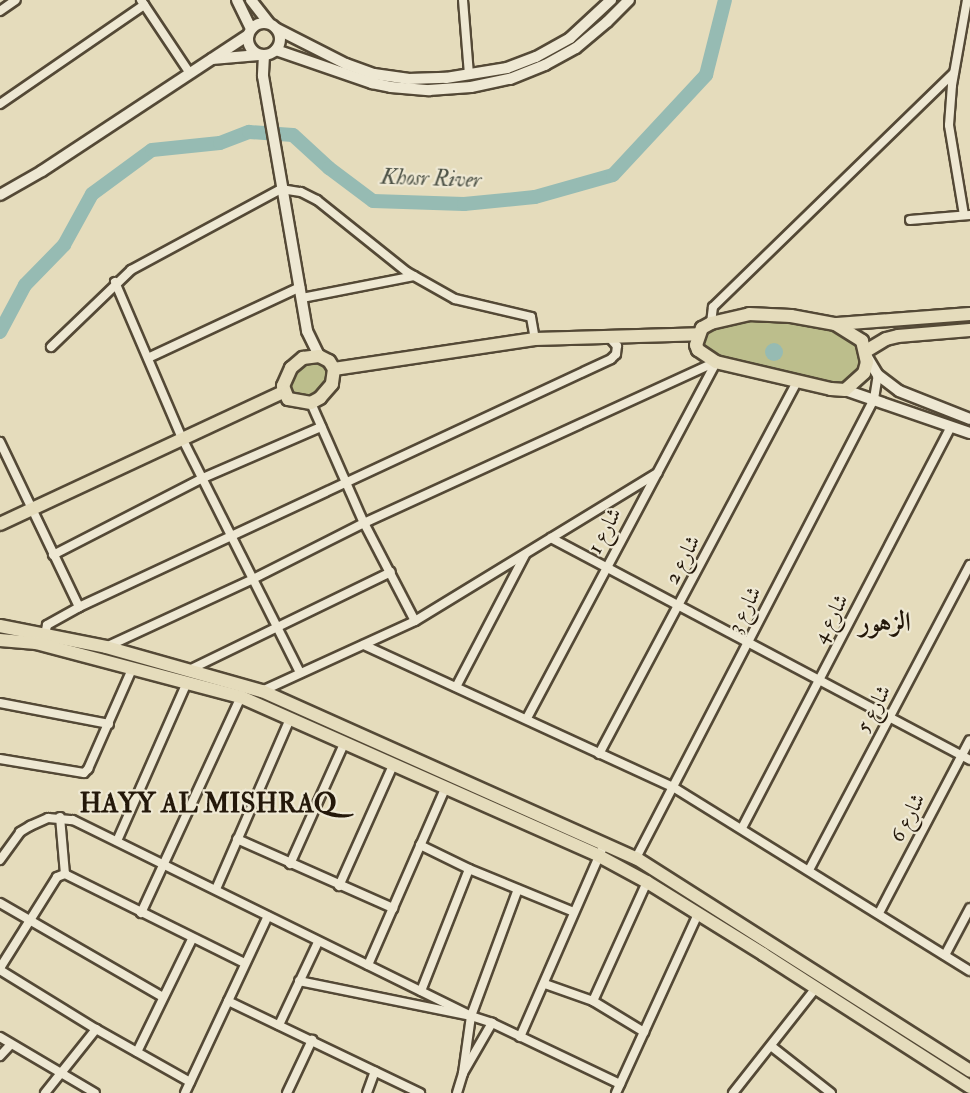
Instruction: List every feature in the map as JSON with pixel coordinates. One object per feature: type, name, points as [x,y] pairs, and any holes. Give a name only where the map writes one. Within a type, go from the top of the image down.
[{"type":"main road","points":[[835,324],[855,335],[867,354],[864,373],[845,390],[797,382],[716,362],[698,350],[696,345],[699,334],[711,323],[749,314],[791,316],[835,324],[970,314]]},
{"type":"main road","points":[[867,354],[886,339],[897,336],[970,330]]},
{"type":"main road","points":[[334,369],[535,339],[699,334]]},
{"type":"main road","points":[[319,356],[329,362],[334,369],[332,384],[320,398],[311,403],[292,401],[283,392],[286,378],[299,361],[307,357],[319,356]]},
{"type":"main road","points":[[0,524],[283,392]]},
{"type":"main road","points":[[0,624],[133,667],[241,697],[445,789],[601,851],[636,858],[969,1067]]},
{"type":"main road","points":[[0,638],[40,636],[106,647],[191,669],[262,691],[601,851],[970,1087]]},
{"type":"street","points":[[0,11],[16,0]]},
{"type":"street","points":[[237,0],[250,32],[249,44],[261,55],[280,186],[307,331],[305,347],[299,361]]},
{"type":"street","points":[[250,0],[273,26],[280,42],[276,50]]},
{"type":"street","points":[[463,0],[469,75]]},
{"type":"street","points":[[0,195],[42,171],[212,59],[259,23],[273,26],[374,74],[429,79],[507,68],[555,47],[591,22],[611,0]]},
{"type":"street","points":[[212,59],[261,55],[276,50],[372,83],[410,90],[445,90],[491,84],[530,72],[576,48],[608,22],[629,0]]},
{"type":"street","points":[[910,220],[967,215],[949,125],[954,73],[967,0]]},
{"type":"street","points":[[0,104],[142,2],[189,72]]},
{"type":"street","points":[[299,57],[297,47],[304,42]]},
{"type":"street","points":[[711,323],[713,307],[954,73]]},
{"type":"street","points":[[51,346],[115,282],[149,259],[280,186],[301,192],[317,200],[414,276],[455,299],[531,317],[535,339]]},
{"type":"street","points":[[148,358],[301,293],[414,276]]},
{"type":"street","points":[[115,282],[183,438],[300,673]]},
{"type":"street","points":[[307,331],[319,356]]},
{"type":"street","points":[[40,636],[47,625],[79,607],[346,485],[611,359],[616,354],[616,346],[608,336]]},
{"type":"street","points":[[867,354],[878,375],[899,391],[970,419]]},
{"type":"street","points":[[106,647],[253,579],[364,523],[716,362]]},
{"type":"street","name":"شارع 1","points":[[526,718],[716,362]]},
{"type":"street","name":"شارع 3","points":[[636,858],[874,399],[878,375]]},
{"type":"street","name":"شارع 2","points":[[599,754],[680,606],[797,382]]},
{"type":"street","points":[[845,390],[970,433]]},
{"type":"street","points":[[311,403],[364,523],[415,621]]},
{"type":"street","points":[[53,555],[203,478],[321,427]]},
{"type":"street","name":"شارع 4","points":[[742,828],[951,427]]},
{"type":"street","points":[[0,442],[79,607]]},
{"type":"street","points":[[262,691],[415,621],[657,473]]},
{"type":"street","points":[[551,538],[970,760]]},
{"type":"street","points":[[456,687],[525,554]]},
{"type":"street","name":"شارع 5","points":[[809,870],[970,565]]},
{"type":"street","points":[[191,669],[391,572]]},
{"type":"street","points":[[364,645],[673,787],[970,971]]},
{"type":"street","points":[[0,759],[84,773],[109,724],[133,667]]},
{"type":"street","points":[[117,841],[187,682]]},
{"type":"street","points":[[141,912],[241,697]]},
{"type":"street","points":[[0,703],[109,724]]},
{"type":"street","points":[[216,889],[290,719]]},
{"type":"street","name":"شارع 6","points":[[879,913],[970,740]]},
{"type":"street","points":[[290,864],[345,744]]},
{"type":"street","points":[[339,886],[393,765]]},
{"type":"street","points":[[368,965],[445,789]]},
{"type":"street","points":[[60,817],[65,874]]},
{"type":"street","points":[[0,860],[20,832],[37,822],[60,817],[73,820],[471,1016]]},
{"type":"street","points":[[237,839],[393,908]]},
{"type":"street","points":[[420,845],[469,869],[574,912]]},
{"type":"street","points":[[520,1037],[601,851]]},
{"type":"street","points":[[421,991],[469,869]]},
{"type":"street","points":[[190,1082],[96,1029],[0,969],[57,877],[65,874],[244,963]]},
{"type":"street","points":[[593,1001],[647,882]]},
{"type":"street","points":[[457,1093],[463,1072],[471,1016],[518,889]]},
{"type":"street","points":[[0,903],[163,997]]},
{"type":"street","points":[[945,955],[970,908]]},
{"type":"street","points":[[616,1093],[698,914]]},
{"type":"street","points":[[185,1093],[267,915]]},
{"type":"street","points":[[137,1052],[192,939]]},
{"type":"street","points":[[279,1025],[318,942]]},
{"type":"street","points":[[299,981],[471,1016],[492,1023],[620,1084]]},
{"type":"street","points":[[545,984],[593,1001],[644,1032]]},
{"type":"street","points":[[734,1093],[816,988]]},
{"type":"street","points":[[228,1001],[420,1093]]},
{"type":"street","points":[[463,1072],[492,1023]]},
{"type":"street","points":[[45,1093],[96,1029]]},
{"type":"street","points":[[0,1037],[95,1093]]},
{"type":"street","points":[[287,1093],[312,1040]]},
{"type":"street","points":[[0,1056],[11,1044]]},
{"type":"street","points":[[771,1046],[831,1093]]},
{"type":"street","points":[[367,1093],[375,1071]]},
{"type":"green space","points":[[746,320],[799,324],[846,334],[860,347],[861,369],[851,379],[832,384],[716,357],[707,349],[703,342],[708,332]]},
{"type":"green space","points":[[313,358],[328,367],[324,386],[316,394],[304,397],[295,395],[289,382],[304,362]]},
{"type":"water","points":[[774,343],[780,346],[783,352],[780,358],[774,361],[768,358],[765,352],[768,346]]},
{"type":"waterway","name":"Khosr River","points":[[0,332],[25,285],[64,245],[92,194],[152,150],[220,143],[249,132],[293,135],[329,168],[373,201],[464,204],[535,197],[613,175],[706,75],[725,0]]},
{"type":"district","name":"الزهور","points":[[885,623]]},
{"type":"district","name":"HAYY AL MISHRAQ","points":[[208,804]]}]
